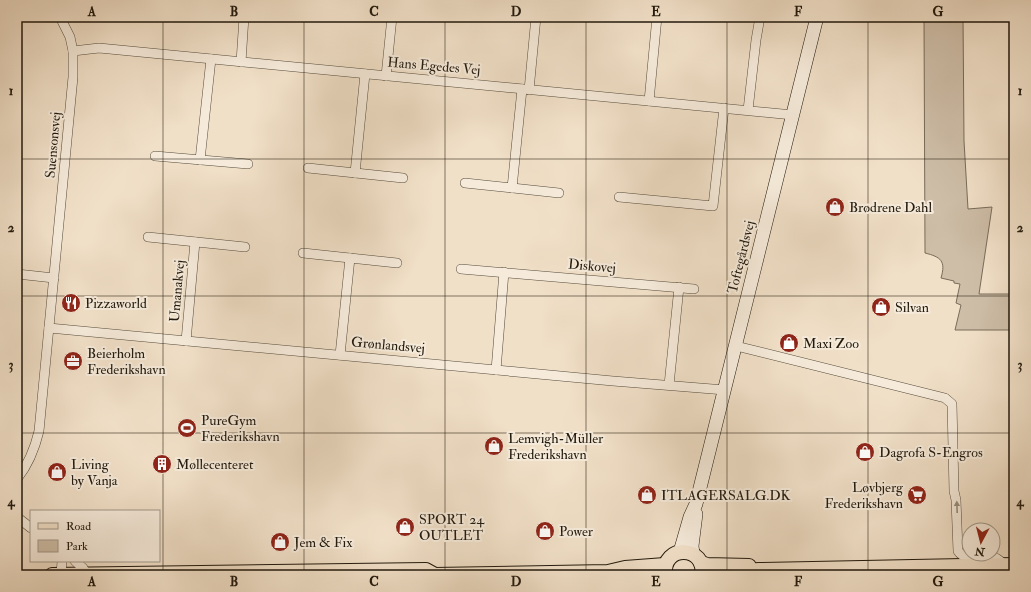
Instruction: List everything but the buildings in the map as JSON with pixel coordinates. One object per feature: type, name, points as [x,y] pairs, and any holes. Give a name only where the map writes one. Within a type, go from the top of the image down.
[{"type":"main road","points":[[608,572],[625,568],[665,570],[671,556],[707,565],[751,566],[758,570]]},
{"type":"main road","points":[[709,575],[729,575],[758,570],[1010,565]]},
{"type":"main road","points":[[52,575],[300,573],[426,570],[434,575],[608,572],[633,575]]},
{"type":"street","name":"Suensonsvej","points":[[17,479],[24,469],[37,439],[73,77],[73,51],[70,37],[60,17]]},
{"type":"street","points":[[241,62],[244,17]]},
{"type":"street","points":[[386,76],[392,17]]},
{"type":"street","points":[[512,188],[536,17]]},
{"type":"street","points":[[649,101],[657,17]]},
{"type":"street","points":[[748,110],[760,17]]},
{"type":"street","name":"Toftegårdsvej","points":[[694,561],[692,546],[696,519],[696,504],[817,17]]},
{"type":"street","name":"Hans Egedes Vej","points":[[73,51],[99,48],[793,115]]},
{"type":"street","points":[[200,160],[211,59]]},
{"type":"street","points":[[355,173],[365,74]]},
{"type":"street","points":[[619,197],[713,206],[724,108]]},
{"type":"street","points":[[155,156],[248,164]]},
{"type":"street","points":[[308,168],[403,178]]},
{"type":"street","points":[[465,183],[559,193]]},
{"type":"street","name":"Umanakvej","points":[[148,237],[245,247]]},
{"type":"street","name":"Umanakvej","points":[[186,342],[195,242]]},
{"type":"street","points":[[303,253],[397,263]]},
{"type":"street","points":[[340,355],[350,258]]},
{"type":"street","name":"Diskovej","points":[[461,268],[694,289]]},
{"type":"street","points":[[496,370],[504,272]]},
{"type":"street","points":[[17,274],[54,278]]},
{"type":"street","points":[[669,385],[679,288]]},
{"type":"street","name":"Grønlandsvej","points":[[49,328],[186,342],[725,390]]},
{"type":"street","points":[[736,346],[945,398],[952,404],[954,491],[956,500],[958,551],[960,554],[965,556],[991,556],[1010,565]]},
{"type":"street","points":[[17,517],[30,527]]},
{"type":"street","points":[[61,575],[62,562]]},
{"type":"street","points":[[76,562],[83,568],[87,575]]},
{"type":"green space","points":[[924,17],[963,17],[964,141],[968,209],[992,207],[979,294],[1014,294],[1014,330],[955,330],[961,305],[956,303],[960,284],[941,278],[943,267],[941,261],[935,256],[925,253]]},
{"type":"place","name":"Brødrene Dahl","points":[[835,207]]},
{"type":"place","name":"Pizzaworld","points":[[71,303]]},
{"type":"place","name":"Silvan","points":[[881,307]]},
{"type":"place","name":"Maxi Zoo","points":[[789,343]]},
{"type":"place","name":"Beierholm Frederikshavn","points":[[73,361]]},
{"type":"place","name":"PureGym Frederikshavn","points":[[187,428]]},
{"type":"place","name":"Lemvigh-Müller Frederikshavn","points":[[494,446]]},
{"type":"place","name":"Dagrofa S-Engros","points":[[865,452]]},
{"type":"place","name":"Møllecenteret","points":[[162,464]]},
{"type":"place","name":"Living by Vanja","points":[[57,472]]},
{"type":"place","name":"ITLAGERSALG.DK","points":[[647,495]]},
{"type":"place","name":"Løvbjerg Frederikshavn","points":[[917,495]]},
{"type":"place","name":"SPORT 24 OUTLET","points":[[405,527]]},
{"type":"place","name":"Power","points":[[545,531]]},
{"type":"place","name":"Jem & Fix","points":[[280,542]]}]
